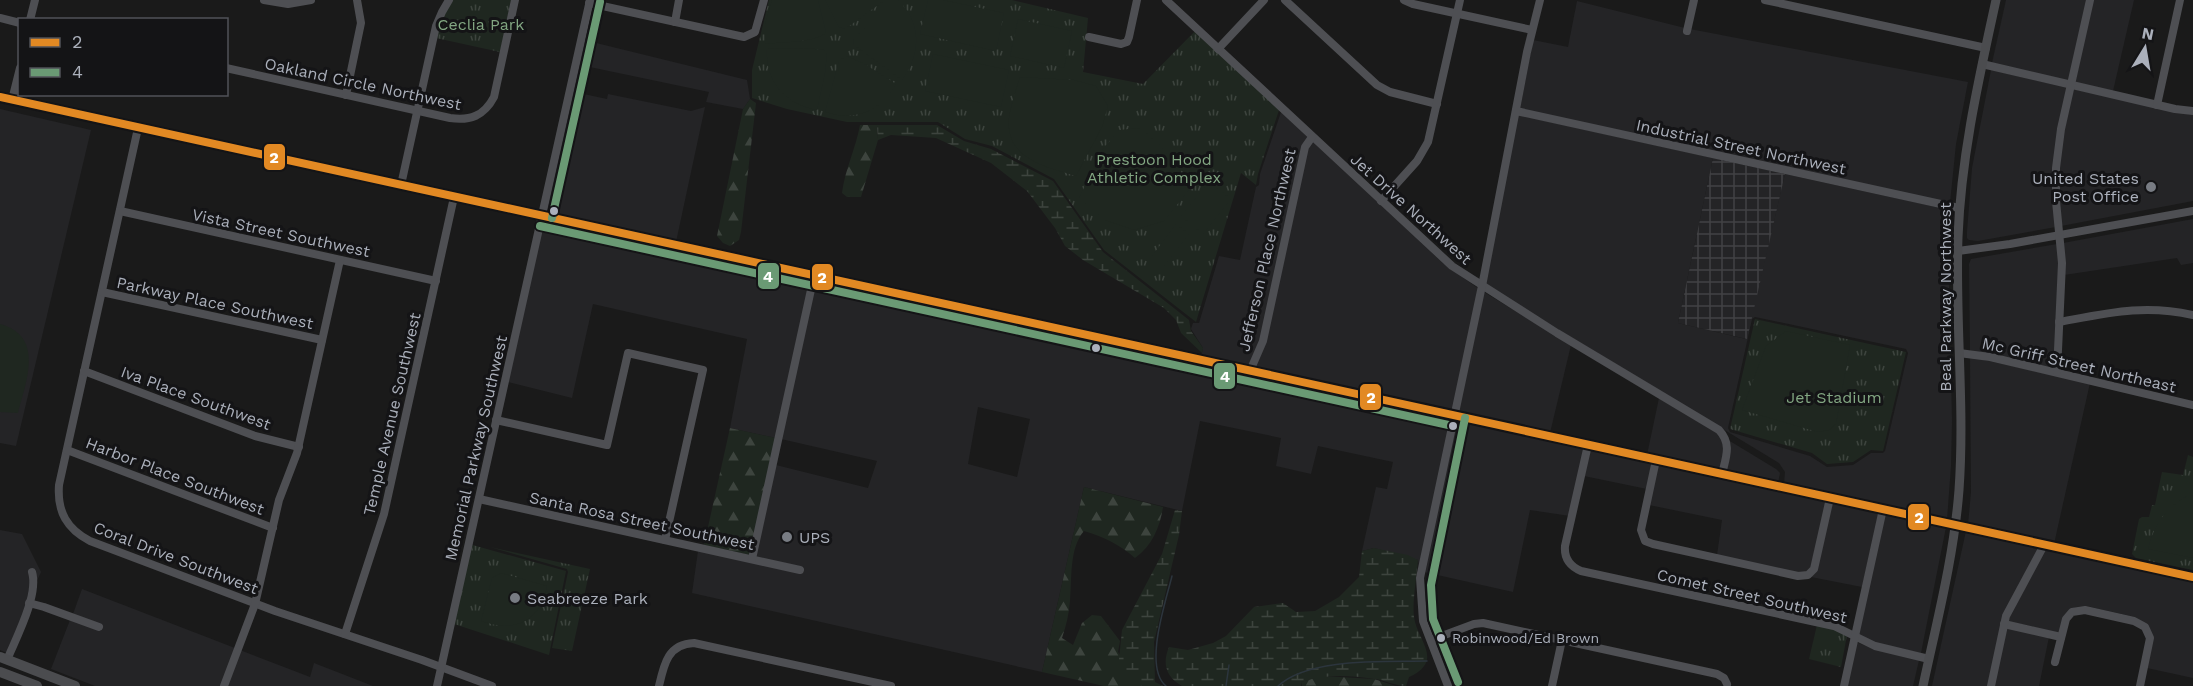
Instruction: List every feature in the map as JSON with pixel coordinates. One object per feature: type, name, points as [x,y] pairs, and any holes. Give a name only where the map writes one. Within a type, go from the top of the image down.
[{"type":"highway","points":[[3,659],[75,686]]},
{"type":"highway","points":[[0,672],[37,686]]},
{"type":"main road","name":"Beal Parkway Northwest","points":[[1923,686],[1947,578],[1955,525],[1960,467],[1959,208],[1968,133],[1996,0]]},
{"type":"street","points":[[30,18],[35,0]]},
{"type":"street","points":[[264,0],[288,4],[311,0]]},
{"type":"street","points":[[346,95],[361,23],[357,0]]},
{"type":"street","points":[[400,185],[436,26],[449,0]]},
{"type":"street","name":"Oakland Circle Northwest","points":[[228,69],[417,111],[465,119],[477,116],[487,108],[495,94],[515,0]]},
{"type":"street","points":[[675,22],[680,0]]},
{"type":"street","points":[[589,2],[744,37],[754,33],[764,0]]},
{"type":"street","points":[[1089,37],[1121,44],[1126,42],[1130,37],[1137,0]]},
{"type":"street","name":"Jet Drive Northwest","points":[[1166,0],[1452,266],[1482,287],[1719,430],[1726,438],[1728,446],[1722,474]]},
{"type":"street","points":[[1218,49],[1264,0]]},
{"type":"street","points":[[1285,0],[1377,85],[1390,92],[1437,104]]},
{"type":"street","points":[[1404,0],[1533,30]]},
{"type":"street","points":[[1381,201],[1420,158],[1428,142],[1460,0]]},
{"type":"street","points":[[1448,686],[1423,621],[1420,578],[1540,0]]},
{"type":"street","points":[[1687,31],[1694,0]]},
{"type":"street","points":[[1766,0],[1986,48]]},
{"type":"street","points":[[2057,372],[2062,263],[2056,201],[2056,168],[2090,0]]},
{"type":"street","points":[[2157,105],[2180,0]]},
{"type":"street","name":"Memorial Parkway Southwest","points":[[437,686],[589,2]]},
{"type":"street","points":[[0,18],[18,22]]},
{"type":"street","points":[[1982,64],[2157,105],[2193,111]]},
{"type":"street","points":[[12,100],[18,76]]},
{"type":"street","points":[[0,98],[2193,577]]},
{"type":"street","name":"Industrial Street Northwest","points":[[1516,111],[1959,208]]},
{"type":"street","name":"Coral Drive Southwest","points":[[138,128],[59,485],[59,501],[65,520],[79,535],[255,604],[492,686]]},
{"type":"street","name":"Jefferson Place Northwest","points":[[1250,371],[1263,341],[1305,147],[1312,137]]},
{"type":"street","name":"Temple Avenue Southwest","points":[[345,634],[384,514],[454,197]]},
{"type":"street","name":"Vista Street Southwest","points":[[120,211],[436,281]]},
{"type":"street","points":[[1958,251],[2060,236],[2193,211]]},
{"type":"street","points":[[224,686],[255,604],[282,490],[299,447],[340,260]]},
{"type":"street","points":[[752,559],[814,276]]},
{"type":"street","name":"Parkway Place Southwest","points":[[102,292],[322,340]]},
{"type":"street","points":[[2059,322],[2138,309],[2163,309],[2193,315]]},
{"type":"street","points":[[496,420],[607,445],[628,353],[703,370],[665,540]]},
{"type":"street","name":"Mc Griff Street Northeast","points":[[1959,353],[1990,357],[2193,405]]},
{"type":"street","name":"Iva Place Southwest","points":[[84,371],[255,436],[299,447]]},
{"type":"street","name":"Comet Street Southwest","points":[[1588,445],[1565,546],[1565,555],[1569,562],[1581,571],[1834,626],[1875,646],[1929,659]]},
{"type":"street","name":"Harbor Place Southwest","points":[[67,450],[273,528]]},
{"type":"street","points":[[1656,460],[1641,530],[1645,541],[1798,576],[1808,575],[1814,569],[1830,498]]},
{"type":"street","name":"Santa Rosa Street Southwest","points":[[478,499],[801,570]]},
{"type":"street","points":[[1844,686],[1882,509]]},
{"type":"street","points":[[1991,686],[2004,624],[2044,545]]},
{"type":"street","points":[[3,659],[26,615],[34,579],[32,572]]},
{"type":"street","points":[[29,603],[99,627]]},
{"type":"street","points":[[2055,662],[2066,619],[2072,612],[2081,609],[2139,622],[2147,630],[2150,638],[2140,686]]},
{"type":"street","points":[[1431,640],[1479,623],[1717,674],[1724,678],[1727,684]]},
{"type":"street","points":[[2004,624],[2061,637]]},
{"type":"street","points":[[1552,686],[1562,640]]},
{"type":"street","points":[[659,686],[667,657],[676,648],[687,643],[704,644],[852,682],[891,686]]},
{"type":"shaded area","points":[[2006,0],[2087,0],[2069,81],[1992,63]]},
{"type":"shaded area","points":[[2093,0],[2134,0],[2113,91],[2075,83]]},
{"type":"shaded area","points":[[1577,1],[1685,28],[1684,34],[1689,35],[1690,29],[1968,82],[1956,144],[1950,203],[1520,109],[1533,40],[1568,47]]},
{"type":"shaded area","points":[[584,40],[747,80],[750,99],[743,109],[706,102],[709,92],[585,66],[579,93],[607,99],[608,94],[691,111],[705,107],[676,242],[545,214]]},
{"type":"shaded area","points":[[1991,70],[2068,88],[2059,129],[2056,227],[1978,241],[1969,240],[1967,232],[1972,168]]},
{"type":"shaded area","points":[[2073,89],[2193,115],[2193,201],[2061,226],[2058,183],[2063,136]]},
{"type":"shaded area","points":[[0,109],[91,130],[16,446],[0,443]]},
{"type":"shaded area","points":[[1281,112],[1308,137],[1260,340],[1249,367],[1201,357],[1203,348],[1191,329],[1193,323],[1199,323],[1219,256],[1240,260],[1256,187],[1259,185],[1260,174]]},
{"type":"shaded area","points":[[1518,115],[1713,158],[1678,323],[1746,339],[1785,174],[1950,210],[1948,242],[1952,421],[1947,520],[1784,485],[1785,472],[1779,463],[1485,285]],"holes":[[[1755,317],[1906,349],[1908,353],[1883,453],[1871,453],[1853,465],[1827,467],[1810,456],[1730,432],[1728,428],[1752,319]]]},
{"type":"shaded area","points":[[1313,141],[1444,264],[1479,289],[1452,412],[1254,369],[1308,148]]},
{"type":"shaded area","points":[[1713,158],[1785,174],[1747,339],[1678,323]]},
{"type":"shaded area","points":[[2193,219],[2193,263],[2181,265],[2177,258],[2064,275],[2063,243]]},
{"type":"shaded area","points":[[544,220],[811,278],[776,438],[730,428],[747,339],[593,304],[572,398],[508,382]]},
{"type":"shaded area","points":[[2057,244],[2059,264],[2054,368],[1970,351],[1969,264],[1971,259]]},
{"type":"shaded area","points":[[816,279],[1451,418],[1419,571],[1418,560],[1374,548],[1362,551],[1376,487],[1387,489],[1393,462],[1318,446],[1311,474],[1276,466],[1281,438],[1200,421],[1182,511],[1084,487],[1042,672],[692,593],[698,551],[803,573],[804,567],[755,557],[776,465],[868,488],[877,461],[781,439]],"holes":[[[978,407],[1030,419],[1017,477],[968,464]]]},
{"type":"shaded area","points":[[1484,292],[1571,345],[1550,433],[1458,413]]},
{"type":"shaded area","points":[[1970,357],[2090,383],[2054,544],[1968,525],[1971,492]]},
{"type":"shaded area","points":[[1659,398],[1776,469],[1780,473],[1778,483],[1647,455]]},
{"type":"shaded area","points":[[1457,420],[1584,448],[1570,516],[1530,510],[1513,592],[1424,572]]},
{"type":"shaded area","points":[[1590,449],[1652,462],[1647,489],[1584,476]]},
{"type":"shaded area","points":[[1658,464],[1826,501],[1811,567],[1807,572],[1798,573],[1717,555],[1722,520],[1649,505]]},
{"type":"shaded area","points":[[1832,502],[1879,512],[1862,587],[1811,577]]},
{"type":"shaded area","points":[[1885,513],[1946,527],[1921,653],[1875,643],[1858,635]]},
{"type":"shaded area","points":[[0,530],[22,534],[41,572],[35,585],[33,568],[28,571],[31,579],[24,613],[7,653],[0,650]]},
{"type":"shaded area","points":[[1966,531],[2040,547],[2011,601],[1988,686],[1932,686]]},
{"type":"shaded area","points":[[2045,549],[2193,581],[2193,678],[2147,668],[2147,625],[2135,617],[2086,606],[2077,607],[2071,609],[2059,633],[2008,621]]},
{"type":"shaded area","points":[[82,589],[235,648],[221,686],[95,686],[51,669],[70,620],[101,631],[102,625],[73,614]]},
{"type":"shaded area","points":[[2007,628],[2049,637],[2039,686],[1994,686]]},
{"type":"shaded area","points":[[1856,642],[1919,660],[1913,686],[1846,686]]},
{"type":"shaded area","points":[[240,650],[310,677],[314,663],[373,686],[227,686]]},
{"type":"green space","name":"Ceclia Park","points":[[452,0],[511,0],[500,52],[436,38],[439,24]]},
{"type":"green space","name":"Prestoon Hood Athletic Complex","points":[[769,0],[1012,0],[1088,18],[1083,72],[1143,84],[1197,29],[1280,107],[1256,185],[1241,173],[1196,322],[1104,250],[1054,179],[992,146],[965,139],[938,122],[847,122],[787,109],[752,98],[752,70]]},
{"type":"green space","points":[[772,0],[818,0],[826,32],[822,36],[807,40],[765,44],[765,24]]},
{"type":"green space","points":[[825,0],[885,0],[845,29],[839,27]]},
{"type":"green space","points":[[895,0],[898,0],[906,9],[915,29],[916,39],[913,60],[902,80],[854,45],[853,39]]},
{"type":"green space","points":[[928,0],[943,0],[1004,13],[996,51],[920,34]]},
{"type":"green space","points":[[1018,19],[1072,31],[1064,68],[1010,56]]},
{"type":"green space","points":[[767,49],[824,50],[827,54],[817,110],[795,103],[779,90],[769,72],[767,61]]},
{"type":"green space","points":[[933,54],[1009,70],[1001,107],[925,91]]},
{"type":"green space","points":[[846,56],[863,63],[896,84],[883,101],[857,115],[836,115],[825,112],[839,61]]},
{"type":"green space","points":[[1020,77],[1074,80],[1096,86],[1108,106],[1102,127],[1076,176],[1041,165],[1021,152],[1014,143],[1009,118]]},
{"type":"green space","points":[[750,99],[756,103],[741,232],[739,240],[730,246],[723,243],[717,236],[743,109]]},
{"type":"green space","points":[[860,125],[877,125],[878,140],[861,197],[847,197],[842,193],[843,184]]},
{"type":"green space","points":[[877,125],[937,125],[964,141],[991,149],[1053,181],[1103,252],[1189,320],[1191,331],[1203,348],[1202,353],[1181,333],[1176,320],[1164,308],[1083,260],[1065,246],[1055,228],[1027,191],[991,163],[936,138],[891,135],[878,140]]},
{"type":"green space","points":[[1140,128],[1159,144],[1192,186],[1164,221],[1134,230],[1105,220],[1079,198],[1103,149],[1119,130]]},
{"type":"green space","points":[[1209,182],[1231,199],[1203,234],[1181,216]]},
{"type":"green space","points":[[1176,224],[1189,234],[1164,266],[1152,256]]},
{"type":"green space","name":"Jet Stadium","points":[[1755,319],[1906,352],[1883,451],[1871,450],[1853,462],[1827,464],[1812,453],[1730,429]]},
{"type":"green space","points":[[0,324],[14,330],[23,339],[28,349],[28,374],[18,413],[0,412]]},
{"type":"green space","points":[[1786,331],[1850,345],[1836,424],[1829,430],[1818,432],[1742,410],[1766,346]]},
{"type":"green space","points":[[730,428],[776,438],[750,555],[704,545]]},
{"type":"green space","points":[[2188,455],[2193,457],[2193,570],[2136,558],[2132,554],[2139,519],[2149,517],[2152,505],[2155,505],[2162,472],[2183,475]]},
{"type":"green space","points":[[1084,487],[1163,507],[1154,536],[1135,558],[1111,542],[1084,531],[1076,546],[1072,564],[1069,611],[1062,638],[1073,645],[1082,623],[1092,615],[1101,616],[1120,641],[1118,652],[1145,686],[1104,686],[1042,672]]},
{"type":"green space","points":[[2193,493],[2193,558],[2148,549],[2154,531],[2164,515],[2184,497]]},
{"type":"green space","points":[[1175,510],[1182,511],[1179,535],[1154,642],[1155,682],[1163,686],[1142,686],[1118,669],[1122,630],[1162,554]]},
{"type":"green space","name":"Seabreeze Park","points":[[469,544],[566,571],[549,655],[451,623]]},
{"type":"green space","points":[[490,547],[590,569],[572,651],[552,648],[567,569]]},
{"type":"green space","points":[[1374,548],[1408,555],[1418,560],[1414,617],[1427,657],[1420,671],[1409,677],[1406,686],[1378,680],[1337,676],[1310,679],[1301,682],[1301,686],[1182,686],[1169,674],[1166,659],[1169,647],[1188,650],[1213,643],[1226,636],[1254,607],[1283,603],[1296,612],[1315,611],[1339,597],[1359,577],[1362,551]]},
{"type":"green space","name":"Seabreeze Park","points":[[501,573],[547,586],[538,608],[524,622],[504,626],[481,621],[492,578]]},
{"type":"green space","points":[[1817,625],[1847,635],[1841,667],[1809,659]]},
{"type":"green space","points":[[1322,676],[1374,679],[1396,686],[1302,686],[1301,682]]},
{"type":"waterway","points":[[1166,686],[1159,677],[1156,649],[1161,617],[1172,576]]},
{"type":"waterway","points":[[1278,686],[1309,670],[1328,666],[1349,663],[1427,661]]},
{"type":"waterway","points":[[1226,686],[1229,665]]},
{"type":"transit line","name":"4","points":[[552,218],[600,2]]},
{"type":"transit line","name":"2","points":[[0,97],[2193,577]]},
{"type":"transit line","name":"4","points":[[540,226],[1453,426]]},
{"type":"transit line","name":"4","points":[[1458,682],[1433,619],[1431,585],[1465,418]]},
{"type":"place","name":"United States Post Office","points":[[2151,187]]},
{"type":"place","name":"UPS","points":[[787,537]]},
{"type":"place","name":"Seabreeze Park","points":[[515,598]]},
{"type":"place","name":"Robinwood/Ed Brown","points":[[1441,638]]}]
